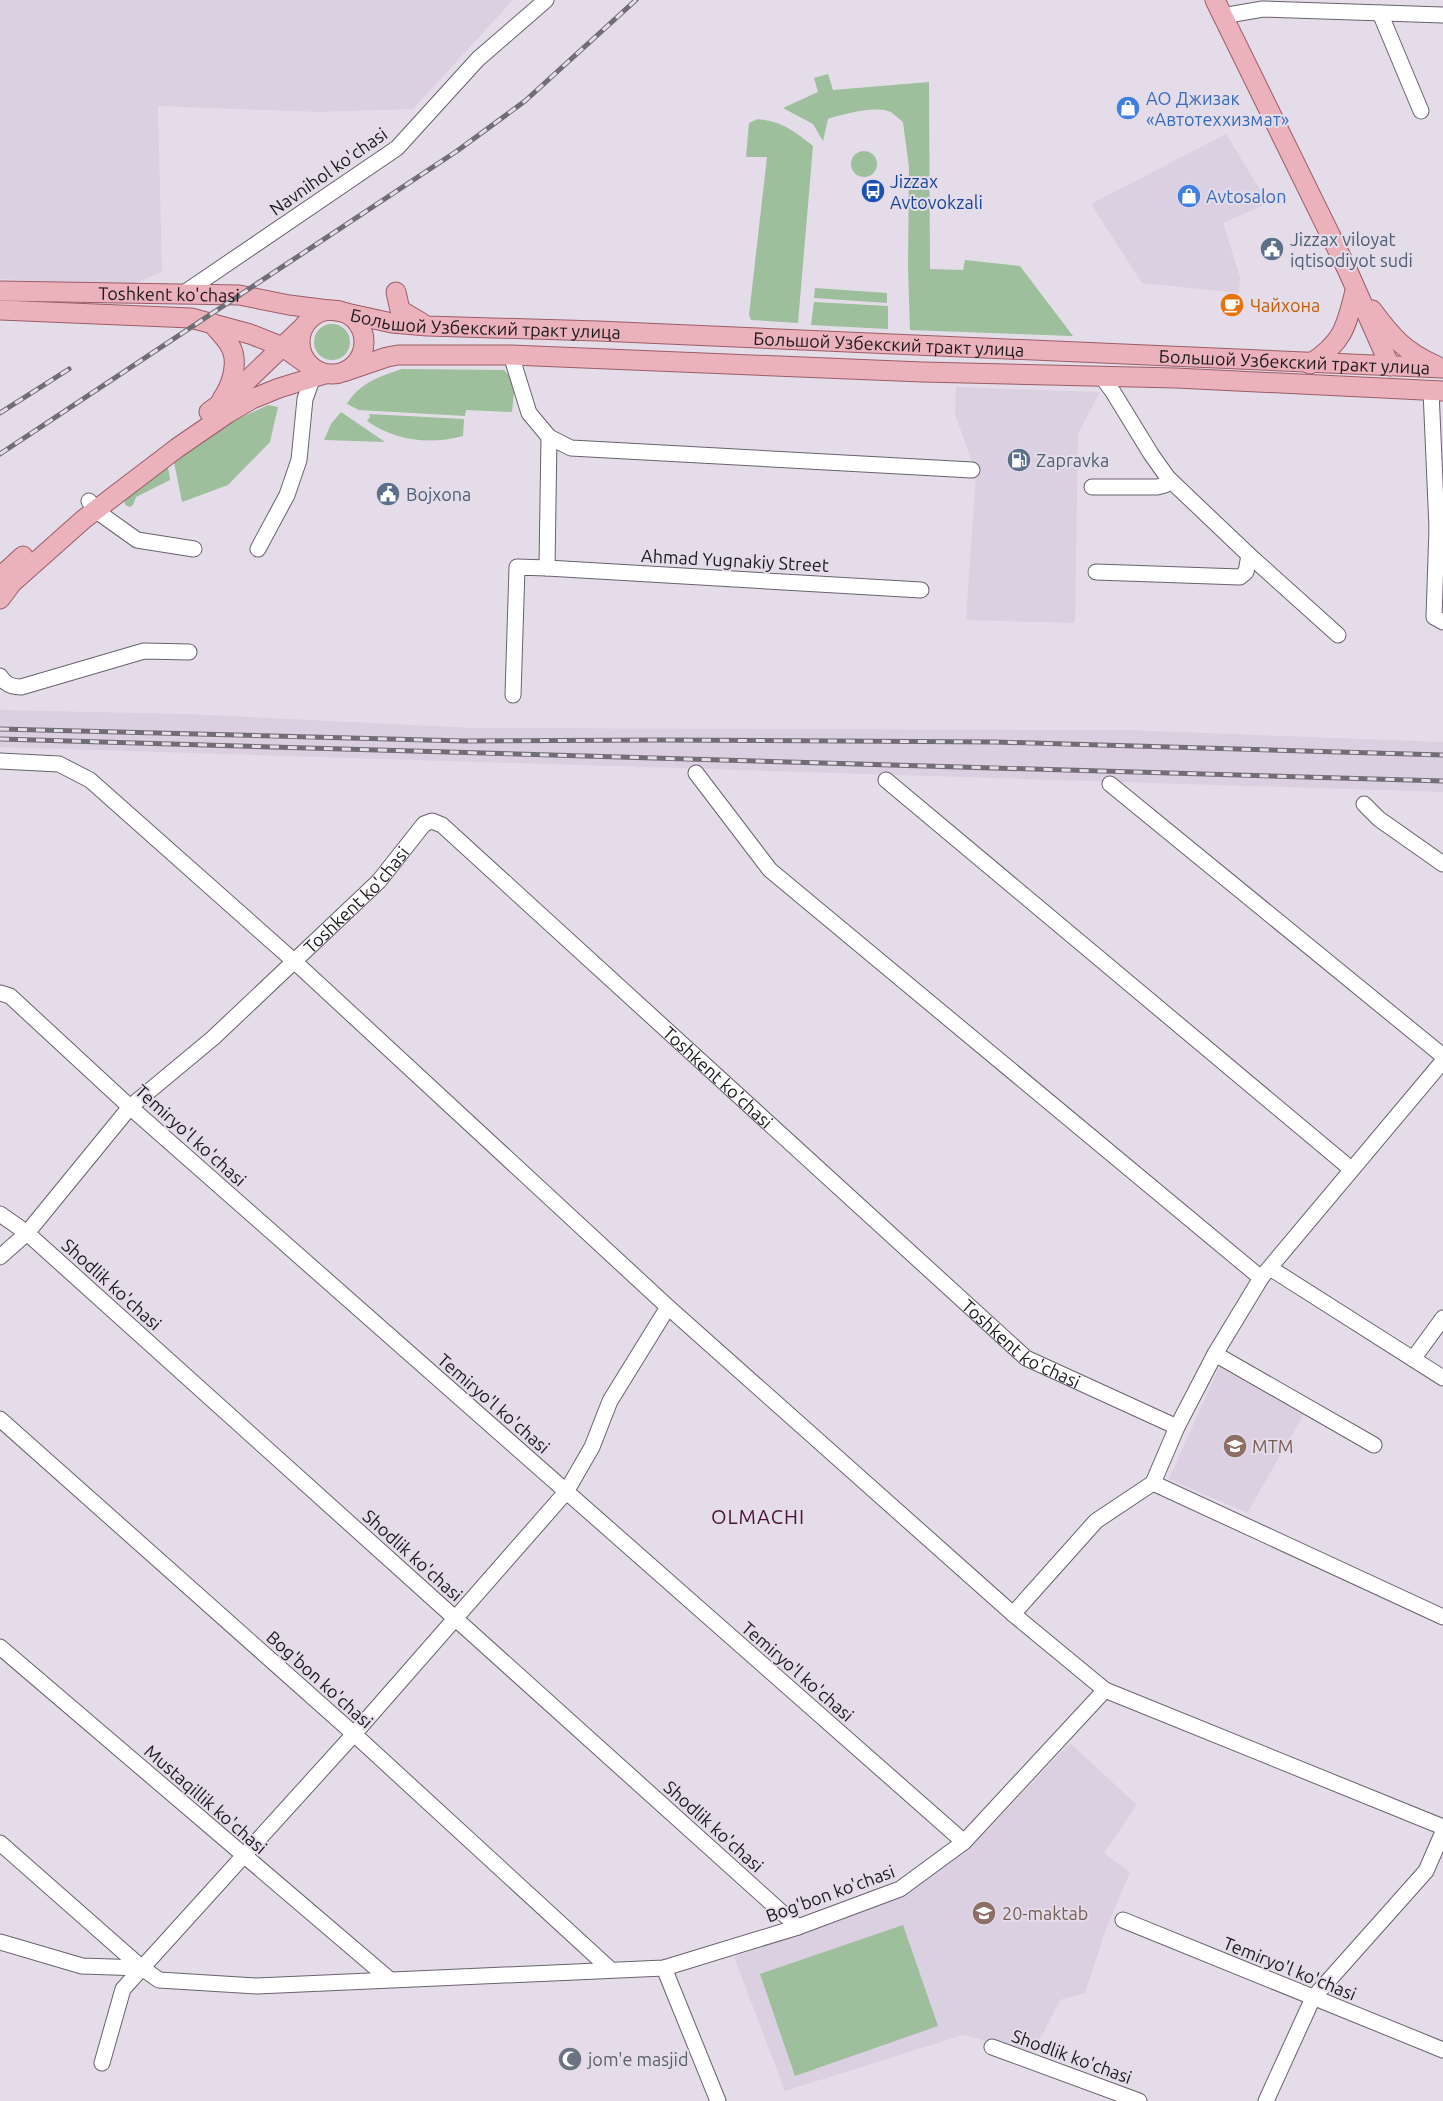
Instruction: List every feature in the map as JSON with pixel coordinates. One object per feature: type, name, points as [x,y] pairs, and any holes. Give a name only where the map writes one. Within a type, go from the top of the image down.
[{"type":"main road","points":[[1218,8],[1390,366]]},
{"type":"main road","points":[[1310,364],[1328,352],[1338,340],[1348,322],[1353,286]]},
{"type":"main road","points":[[1353,286],[1397,341],[1414,355],[1443,368]]},
{"type":"main road","name":"Toshkent ko'chasi","points":[[0,291],[239,295],[289,305],[337,311]]},
{"type":"main road","points":[[396,292],[398,304],[403,313],[427,326]]},
{"type":"main road","name":"Toshkent ko'chasi","points":[[0,310],[191,318],[250,334],[283,347],[316,373]]},
{"type":"main road","points":[[0,577],[232,395],[283,347],[308,320],[322,312],[337,311],[354,319],[360,326],[364,336],[364,346],[361,356],[355,365],[346,371],[332,374],[316,373],[279,388],[228,413],[92,506],[12,583],[0,599]]},
{"type":"main road","name":"Большой Узбекский тракт улица","points":[[337,311],[392,323],[427,326],[598,331],[1310,364],[1443,368]]},
{"type":"main road","points":[[212,323],[230,345],[233,361],[232,380],[227,392],[216,407]]},
{"type":"main road","points":[[304,326],[300,344],[301,352],[316,373]]},
{"type":"main road","name":"Большой Узбекский тракт улица","points":[[346,371],[387,357],[511,355],[922,372],[1176,378],[1437,391]]},
{"type":"street","name":"Navnihol ko'chasi","points":[[184,293],[397,148],[478,59],[546,0]]},
{"type":"street","points":[[1218,8],[1443,15]]},
{"type":"street","points":[[1380,13],[1421,111]]},
{"type":"street","points":[[511,355],[528,413],[549,436],[571,448],[972,470]]},
{"type":"street","points":[[258,549],[288,495],[299,460],[305,399],[316,373]]},
{"type":"street","points":[[1102,377],[1114,392],[1150,454],[1168,478],[1249,555],[1338,635]]},
{"type":"street","points":[[1437,391],[1440,530],[1434,617],[1443,622]]},
{"type":"street","points":[[547,568],[549,436]]},
{"type":"street","points":[[1092,487],[1157,487],[1164,485],[1168,478]]},
{"type":"street","points":[[92,506],[137,540],[194,549]]},
{"type":"street","points":[[1096,572],[1240,577],[1246,572],[1249,555]]},
{"type":"street","name":"Ahmad Yugnakiy Street","points":[[513,695],[517,567],[922,590]]},
{"type":"street","points":[[0,676],[3,681],[13,687],[21,687],[144,651],[189,652]]},
{"type":"street","points":[[0,762],[59,764],[90,780],[295,962],[668,1307],[1013,1614],[1105,1690],[1443,1827]]},
{"type":"street","points":[[696,773],[770,870],[1265,1273],[1443,1378]]},
{"type":"street","points":[[886,780],[1351,1170]]},
{"type":"street","points":[[1110,784],[1443,1056]]},
{"type":"street","points":[[1364,804],[1379,819],[1443,864]]},
{"type":"street","name":"Toshkent ko'chasi","points":[[295,962],[380,881],[424,824],[432,821],[442,825],[1026,1358],[1177,1427]]},
{"type":"street","points":[[0,1256],[27,1233],[130,1107],[213,1038],[295,962]]},
{"type":"street","name":"Temiryo'l ko'chasi","points":[[0,993],[10,996],[130,1107],[964,1842]]},
{"type":"street","points":[[1013,1614],[1096,1521],[1154,1483],[1177,1427],[1215,1354],[1265,1273],[1443,1060]]},
{"type":"street","name":"Shodlik ko'chasi","points":[[0,1214],[27,1233],[798,1927]]},
{"type":"street","points":[[102,2063],[123,1989],[354,1734],[566,1492],[592,1447],[610,1401],[668,1307]]},
{"type":"street","points":[[1413,1359],[1443,1318]]},
{"type":"street","points":[[1215,1354],[1374,1445]]},
{"type":"street","name":"Bog'bon ko'chasi","points":[[0,1419],[354,1734],[611,1970]]},
{"type":"street","points":[[1154,1483],[1443,1617]]},
{"type":"street","name":"Mustaqillik ko'chasi","points":[[0,1647],[389,1979]]},
{"type":"street","name":"Bog'bon ko'chasi","points":[[0,1843],[142,1968],[159,1980],[257,1986],[664,1968],[798,1927],[900,1890],[964,1842],[1105,1690]]},
{"type":"street","points":[[1266,2101],[1313,1998],[1426,1871],[1443,1832]]},
{"type":"street","name":"Temiryo'l ko'chasi","points":[[1123,1920],[1443,2050]]},
{"type":"street","points":[[0,1942],[82,1966],[142,1968]]},
{"type":"street","points":[[664,1968],[718,2101]]},
{"type":"street","name":"Shodlik ko'chasi","points":[[992,2047],[1139,2101]]},
{"type":"shaded area","points":[[0,0],[513,0],[413,109],[318,112],[158,106],[162,272],[127,286],[0,279]]},
{"type":"shaded area","points":[[1226,134],[1268,203],[1223,223],[1240,277],[1239,293],[1142,283],[1091,204]]},
{"type":"shaded area","points":[[956,387],[1100,392],[1078,434],[1075,623],[966,620],[976,474],[955,414]]},
{"type":"shaded area","points":[[0,710],[187,714],[474,728],[1125,730],[1443,742],[1443,792],[0,747]]},
{"type":"shaded area","name":"MTM","points":[[1219,1367],[1304,1414],[1247,1513],[1169,1479]]},
{"type":"shaded area","name":"20-maktab","points":[[1070,1743],[1137,1805],[1104,1853],[1130,1872],[1105,1932],[1085,1993],[1060,2000],[1033,2053],[963,2035],[785,2091],[734,1957],[907,1893],[988,1829]]},
{"type":"green space","points":[[828,74],[833,90],[929,82],[930,269],[963,270],[965,260],[1020,266],[1073,336],[910,330],[908,267],[909,168],[903,122],[891,112],[885,110],[877,109],[850,113],[828,119],[823,141],[813,124],[783,108],[818,92],[814,78]]},
{"type":"green space","points":[[758,119],[774,122],[788,128],[813,146],[798,323],[751,320],[749,315],[767,157],[746,157],[749,123]]},
{"type":"green space","points":[[864,151],[873,155],[877,164],[873,173],[864,177],[855,173],[851,164],[855,155]]},
{"type":"green space","points":[[815,288],[887,293],[887,303],[814,298]]},
{"type":"green space","points":[[814,302],[888,306],[888,329],[811,325]]},
{"type":"green space","points":[[332,324],[339,325],[345,329],[349,335],[349,349],[345,355],[339,359],[332,360],[325,359],[319,355],[315,349],[314,342],[315,335],[319,329],[325,325]]},
{"type":"green space","points":[[402,369],[504,370],[515,382],[512,412],[466,410],[465,416],[359,410],[347,404],[358,391],[371,381]]},
{"type":"green space","points":[[268,405],[278,407],[270,442],[228,485],[182,502],[173,457],[220,427]]},
{"type":"green space","points":[[341,412],[385,442],[324,440],[331,424]]},
{"type":"green space","points":[[369,414],[464,419],[463,436],[438,440],[401,437],[378,428],[367,421],[370,417]]},
{"type":"green space","points":[[167,461],[170,480],[136,497],[133,505],[130,507],[125,505],[124,500]]},
{"type":"green space","points":[[903,1925],[938,2026],[795,2076],[760,1974]]},
{"type":"railway","points":[[0,454],[457,151],[525,101],[636,0]]},
{"type":"railway","points":[[0,413],[69,369]]},
{"type":"railway","points":[[0,729],[465,741],[995,742],[1443,755]]},
{"type":"railway","points":[[0,739],[1443,781]]},
{"type":"place","name":"АО Джизак «Автотеххизмат»","points":[[1128,108]]},
{"type":"place","name":"Jizzax Avtovokzali","points":[[873,191]]},
{"type":"place","name":"Avtosalon","points":[[1189,196]]},
{"type":"place","name":"Jizzax viloyat iqtisodiyot sudi","points":[[1272,249]]},
{"type":"place","name":"Чайхона","points":[[1232,305]]},
{"type":"place","name":"Zapravka","points":[[1019,460]]},
{"type":"place","name":"Bojxona","points":[[388,494]]},
{"type":"place","name":"MTM","points":[[1235,1446]]},
{"type":"place","name":"20-maktab","points":[[984,1913]]},
{"type":"place","name":"jom'e masjid","points":[[570,2059]]},
{"type":"district","name":"OLMACHI","points":[[758,1516]]}]
